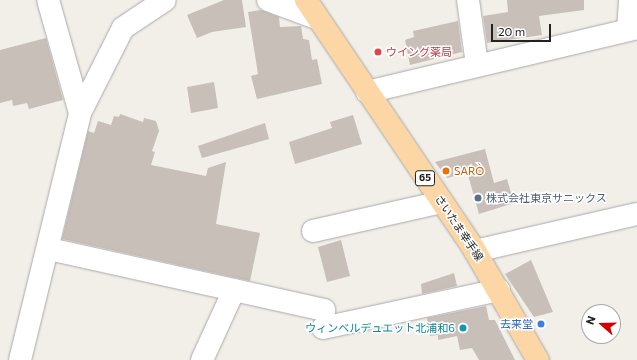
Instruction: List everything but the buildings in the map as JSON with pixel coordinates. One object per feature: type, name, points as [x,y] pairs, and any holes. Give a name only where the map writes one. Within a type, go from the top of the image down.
[{"type":"main road","name":"さいたま幸手線","points":[[311,9],[475,251],[499,290],[538,360]]},
{"type":"street","points":[[48,0],[80,113]]},
{"type":"street","points":[[20,360],[49,249],[80,113],[123,28],[165,0]]},
{"type":"street","points":[[268,0],[311,9]]},
{"type":"street","points":[[468,0],[478,65]]},
{"type":"street","points":[[367,92],[633,29],[630,0]]},
{"type":"street","points":[[313,231],[442,202]]},
{"type":"street","points":[[475,251],[637,214]]},
{"type":"street","points":[[49,249],[234,290],[324,319],[499,290]]},
{"type":"street","points":[[202,360],[234,290]]},
{"type":"place","name":"ウイング薬局","points":[[378,52]]},
{"type":"place","name":"SARÒ","points":[[446,171]]},
{"type":"place","name":"株式会社東京サニックス","points":[[478,198]]},
{"type":"place","name":"去来堂","points":[[541,324]]},
{"type":"place","name":"ウィンベルデュエット北浦和6","points":[[463,328]]}]
